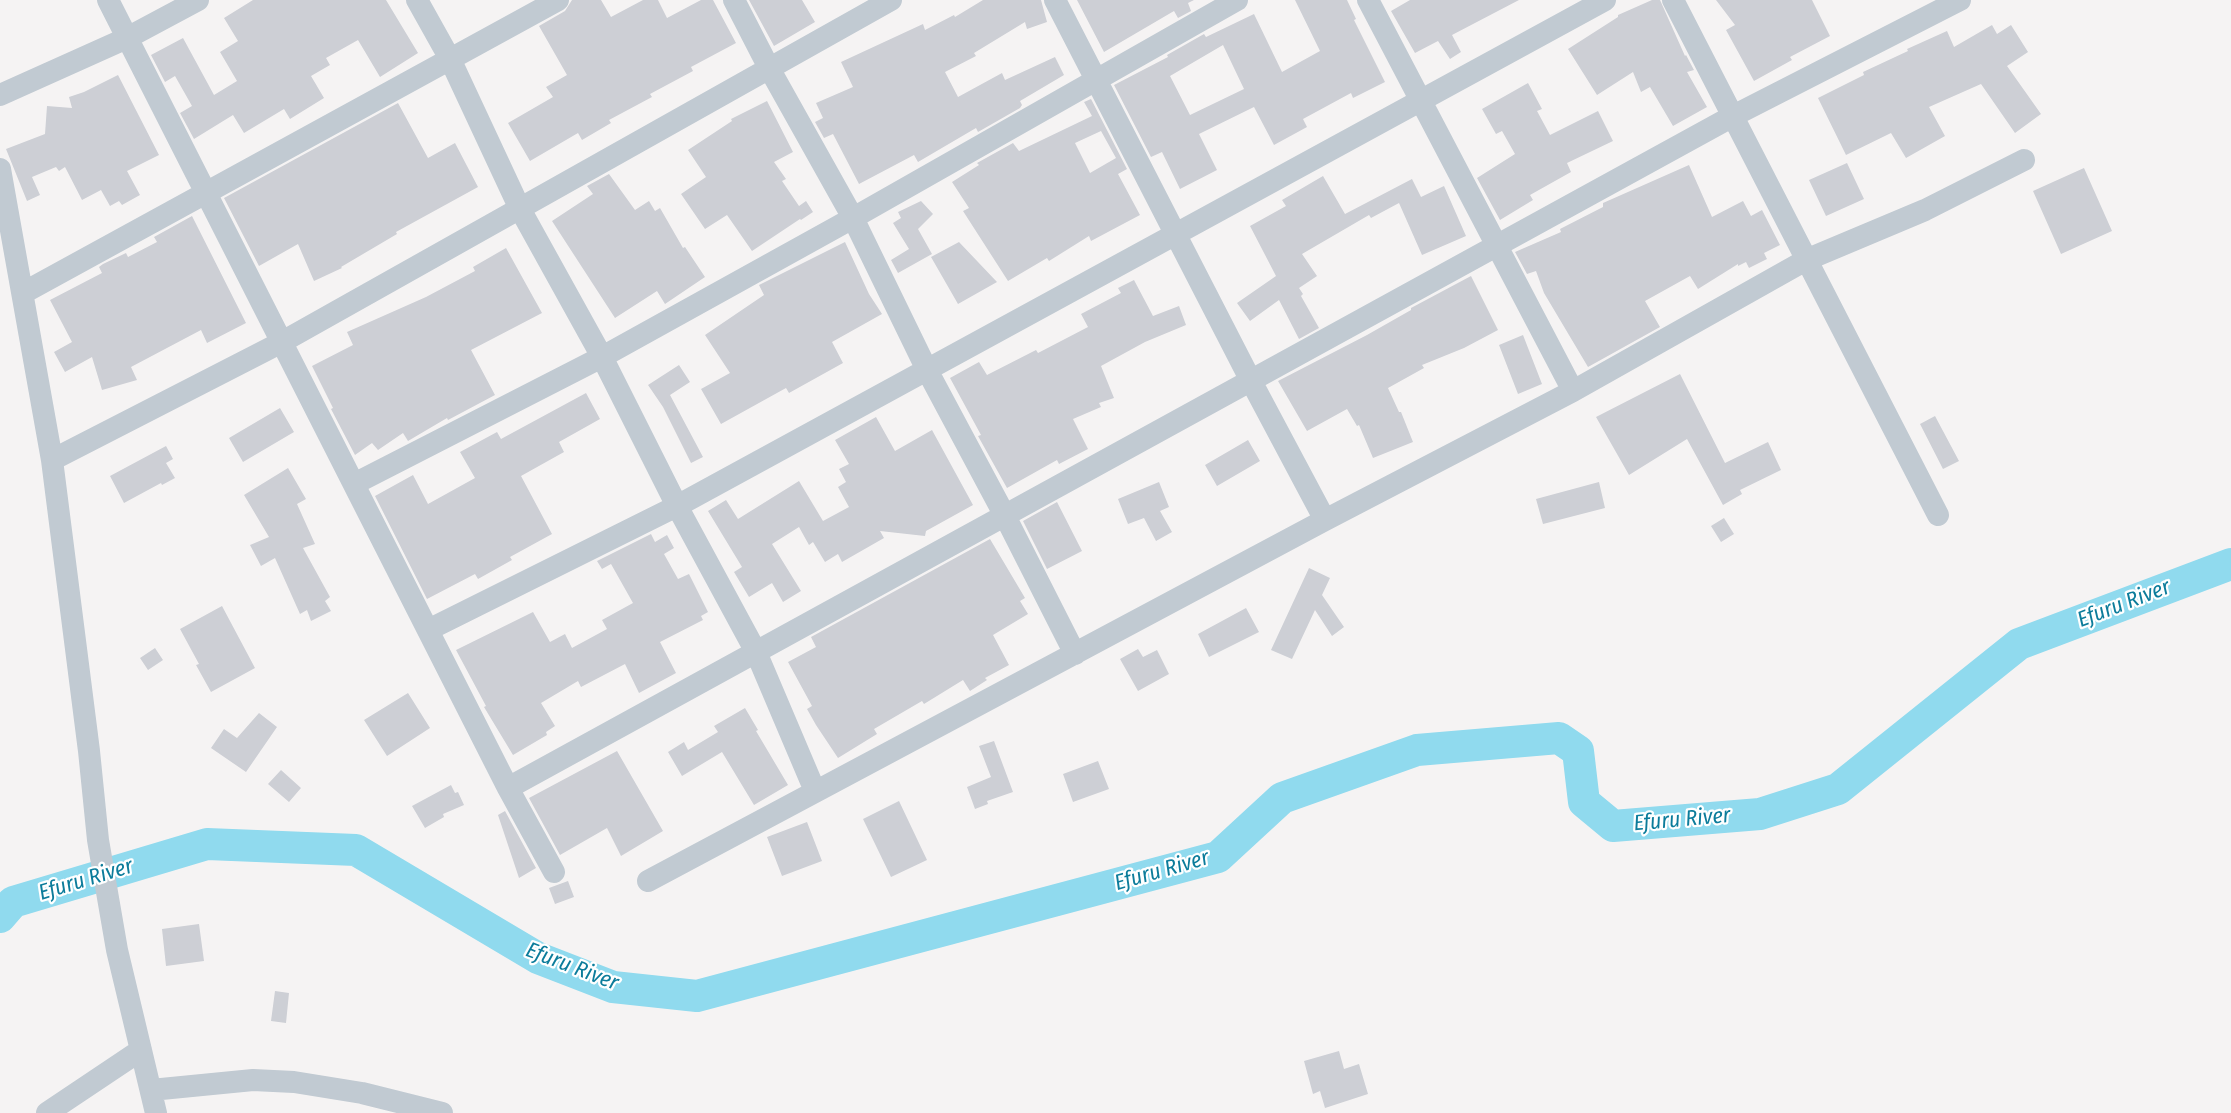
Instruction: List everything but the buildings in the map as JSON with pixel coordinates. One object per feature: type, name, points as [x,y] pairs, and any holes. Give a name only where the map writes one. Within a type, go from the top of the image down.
[{"type":"street","points":[[108,0],[508,788],[554,872]]},
{"type":"street","points":[[0,95],[128,38],[198,0]]},
{"type":"street","points":[[417,0],[450,59],[520,208],[602,357],[677,506],[756,652],[815,791]]},
{"type":"street","points":[[23,293],[558,0]]},
{"type":"street","points":[[734,0],[768,68],[853,218],[927,370],[1075,654]]},
{"type":"street","points":[[52,460],[282,342],[891,0]]},
{"type":"street","points":[[1055,0],[1325,520]]},
{"type":"street","points":[[354,484],[602,357],[853,218],[1237,0]]},
{"type":"street","points":[[1368,0],[1573,391]]},
{"type":"street","points":[[428,630],[677,506],[1605,0]]},
{"type":"street","points":[[1673,0],[1938,515]]},
{"type":"street","points":[[508,788],[1733,116],[1960,0]]},
{"type":"street","points":[[648,881],[1325,520],[1573,391],[1806,260],[1925,210],[2024,160]]},
{"type":"street","points":[[0,169],[52,460],[98,840],[117,950],[156,1113]]},
{"type":"street","points":[[47,1113],[141,1050]]},
{"type":"street","points":[[151,1090],[253,1080],[294,1082],[362,1093],[442,1113]]},
{"type":"waterway","name":"Efuru River","points":[[0,917],[13,902],[207,844],[356,850],[538,958],[613,987],[697,996],[1218,857],[1282,798],[1417,750],[1559,738],[1578,751],[1584,802],[1613,826],[1760,814],[1838,789],[2019,644],[2231,564]]}]
